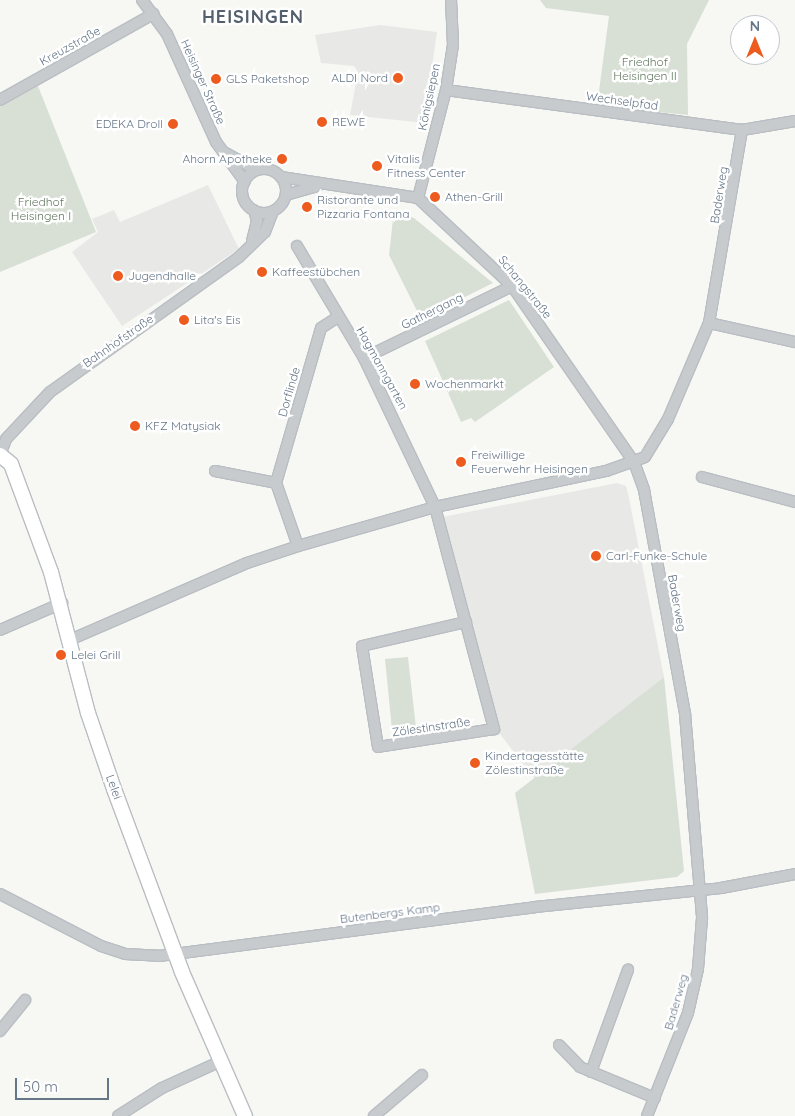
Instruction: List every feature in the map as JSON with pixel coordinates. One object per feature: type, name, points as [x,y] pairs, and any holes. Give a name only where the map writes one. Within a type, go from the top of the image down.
[{"type":"street","name":"Heisinger Straße","points":[[142,0],[175,48],[221,150],[245,182]]},
{"type":"street","name":"Königsiepen","points":[[418,198],[446,90],[452,45],[451,0]]},
{"type":"street","name":"Kreuzstraße","points":[[0,100],[153,14]]},
{"type":"street","name":"Wechselpfad","points":[[446,90],[742,130],[795,121]]},
{"type":"street","name":"Baderweg","points":[[648,1116],[694,992],[701,946],[701,888],[685,714],[644,490],[634,462],[651,450],[660,435],[709,323],[742,130]]},
{"type":"street","points":[[221,150],[256,170],[272,170],[281,177],[322,185],[418,198]]},
{"type":"street","points":[[252,242],[256,221],[254,210],[243,194],[245,182],[256,170]]},
{"type":"street","points":[[281,177],[286,195]]},
{"type":"street","points":[[254,210],[273,211],[286,195],[322,185]]},
{"type":"street","name":"Schangstraße","points":[[418,198],[512,286],[634,462]]},
{"type":"street","name":"Bahnhofstraße","points":[[0,455],[6,439],[72,373],[239,256],[265,232],[273,211]]},
{"type":"street","name":"Hagmanngarten","points":[[297,246],[364,358],[435,507]]},
{"type":"street","name":"Gathergang","points":[[364,358],[512,286]]},
{"type":"street","name":"Dorflinde","points":[[276,483],[321,328],[338,317]]},
{"type":"street","points":[[709,323],[795,342]]},
{"type":"street","name":"Lelei","points":[[0,455],[11,464],[62,603],[94,732],[175,953],[245,1116]]},
{"type":"street","points":[[72,638],[241,565],[298,546],[435,507],[634,462]]},
{"type":"street","points":[[215,471],[276,483],[298,546]]},
{"type":"street","points":[[702,477],[795,502]]},
{"type":"street","name":"Zölestinstraße","points":[[435,507],[466,622],[494,729],[378,746],[362,646],[466,622]]},
{"type":"street","points":[[0,630],[62,603]]},
{"type":"street","name":"Butenbergs Kamp","points":[[0,894],[102,946],[143,956],[701,888],[795,874]]},
{"type":"street","points":[[591,1072],[628,970]]},
{"type":"street","points":[[0,1031],[25,1000]]},
{"type":"street","points":[[559,1046],[570,1059],[591,1072],[655,1098]]},
{"type":"street","points":[[118,1116],[162,1088],[221,1061]]},
{"type":"street","points":[[374,1116],[422,1075]]},
{"type":"shaded area","name":"ALDI Nord","points":[[380,25],[437,32],[424,123],[350,115],[358,72],[354,66],[321,63],[315,35]]},
{"type":"shaded area","points":[[208,185],[239,249],[122,326],[72,252],[98,232],[92,219],[114,210],[120,222]]},
{"type":"shaded area","points":[[617,483],[626,486],[628,493],[664,677],[535,779],[496,729],[442,517]]},
{"type":"green space","name":"Friedhof Heisingen II","points":[[540,0],[709,0],[687,44],[688,115],[597,106],[609,16],[546,8]]},
{"type":"green space","name":"Friedhof Heisingen I","points":[[38,86],[96,232],[0,272],[0,107]]},
{"type":"green space","points":[[394,210],[414,218],[493,283],[421,319],[389,255]]},
{"type":"green space","points":[[509,300],[554,367],[475,422],[471,418],[461,422],[425,341]]},
{"type":"green space","points":[[408,657],[416,728],[392,730],[385,659]]},
{"type":"green space","points":[[664,677],[684,871],[677,877],[535,894],[515,793]]},
{"type":"place","name":"ALDI Nord","points":[[398,78]]},
{"type":"place","name":"GLS Paketshop","points":[[216,79]]},
{"type":"place","name":"REWE","points":[[322,122]]},
{"type":"place","name":"EDEKA Droll","points":[[173,124]]},
{"type":"place","name":"Ahorn Apotheke","points":[[282,159]]},
{"type":"place","name":"Vitalis Fitness Center","points":[[377,166]]},
{"type":"place","name":"Athen-Grill","points":[[435,197]]},
{"type":"place","name":"Ristorante und Pizzaria Fontana","points":[[307,207]]},
{"type":"place","name":"Kaffeestübchen","points":[[262,272]]},
{"type":"place","name":"Jugendhalle","points":[[118,276]]},
{"type":"place","name":"Lita's Eis","points":[[184,320]]},
{"type":"place","name":"Wochenmarkt","points":[[415,384]]},
{"type":"place","name":"KFZ Matysiak","points":[[135,426]]},
{"type":"place","name":"Freiwillige Feuerwehr Heisingen","points":[[461,462]]},
{"type":"place","name":"Carl-Funke-Schule","points":[[596,556]]},
{"type":"place","name":"Lelei Grill","points":[[61,655]]},
{"type":"place","name":"Kindertagesstätte Zölestinstraße","points":[[475,763]]},
{"type":"district","name":"HEISINGEN","points":[[253,17]]}]
